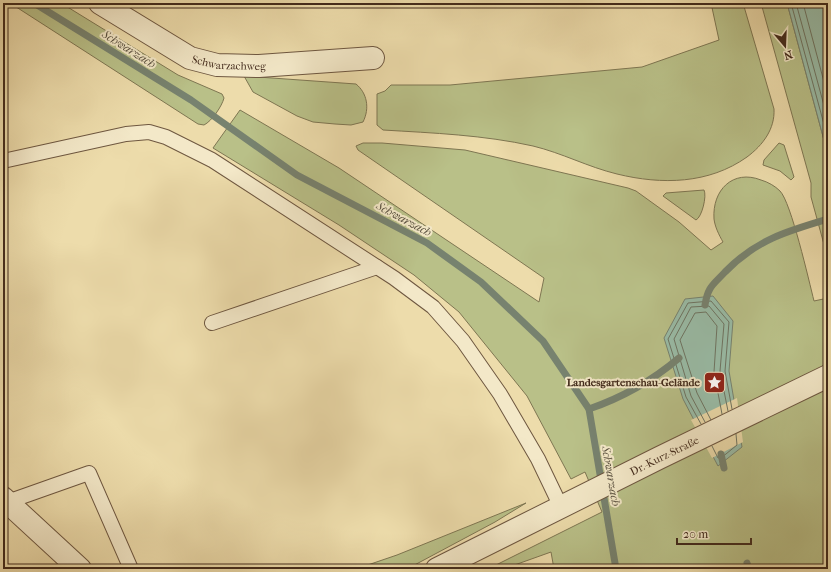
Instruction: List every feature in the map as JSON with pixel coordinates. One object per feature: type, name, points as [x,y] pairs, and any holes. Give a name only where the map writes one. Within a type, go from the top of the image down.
[{"type":"street","name":"Schwarzachweg","points":[[100,3],[190,58],[217,65],[266,66],[374,58]]},
{"type":"street","name":"Dr.-Kurz-Straße","points":[[438,569],[593,490],[828,376]]},
{"type":"street","points":[[5,500],[80,569]]},
{"type":"lane","points":[[3,161],[126,134],[150,132],[212,160],[377,267],[433,307],[463,341],[507,407],[538,459],[561,507]]},
{"type":"lane","points":[[212,323],[377,267]]},
{"type":"lane","points":[[5,500],[89,473],[131,569]]},
{"type":"green space","points":[[10,3],[61,3],[178,75],[222,94],[224,98],[221,105],[207,123],[204,125],[198,124]]},
{"type":"green space","points":[[711,3],[743,3],[774,109],[774,116],[770,130],[763,142],[747,157],[717,173],[685,180],[668,181],[634,178],[606,171],[554,152],[515,142],[440,133],[383,130],[377,125],[377,94],[385,91],[391,85],[450,85],[642,67],[719,40]]},
{"type":"green space","points":[[761,3],[787,3],[828,155],[828,259],[811,197],[811,183]]},
{"type":"green space","points":[[244,76],[356,84],[365,96],[367,106],[365,117],[363,122],[351,125],[313,122],[297,116],[253,92]]},
{"type":"green space","points":[[240,110],[339,168],[539,302],[544,278],[358,150],[356,146],[363,143],[382,143],[465,150],[628,188],[636,191],[679,222],[711,250],[723,242],[715,225],[714,209],[717,199],[726,184],[742,177],[751,177],[776,187],[784,198],[794,225],[814,301],[828,298],[828,569],[554,569],[551,552],[509,567],[488,569],[602,512],[585,472],[571,479],[527,396],[459,312],[414,275],[339,225],[213,148]]},
{"type":"green space","points":[[779,143],[784,145],[794,177],[791,180],[780,171],[763,165],[764,160]]},
{"type":"green space","points":[[704,190],[705,197],[703,206],[700,215],[696,220],[663,196],[666,193]]},
{"type":"green space","points":[[526,503],[495,522],[407,569],[356,569],[397,555]]},
{"type":"water","points":[[787,3],[828,3],[828,155]]},
{"type":"water","points":[[713,296],[733,321],[729,371],[742,447],[718,466],[683,399],[664,338],[685,299]]},
{"type":"pier","points":[[737,398],[743,442],[712,458],[691,420]]},
{"type":"waterway","name":"Schwarzach","points":[[34,3],[191,100],[297,175],[427,243],[481,282],[543,341],[589,409],[616,569]]},
{"type":"waterway","points":[[705,305],[709,290],[712,286],[725,272],[748,252],[773,238],[828,219]]},
{"type":"waterway","points":[[589,409],[601,405],[636,388],[679,358]]},
{"type":"waterway","points":[[721,454],[724,468]]},
{"type":"waterway","points":[[747,563],[749,569]]},
{"type":"place","name":"Landesgartenschau-Gelände","points":[[715,382]]}]
